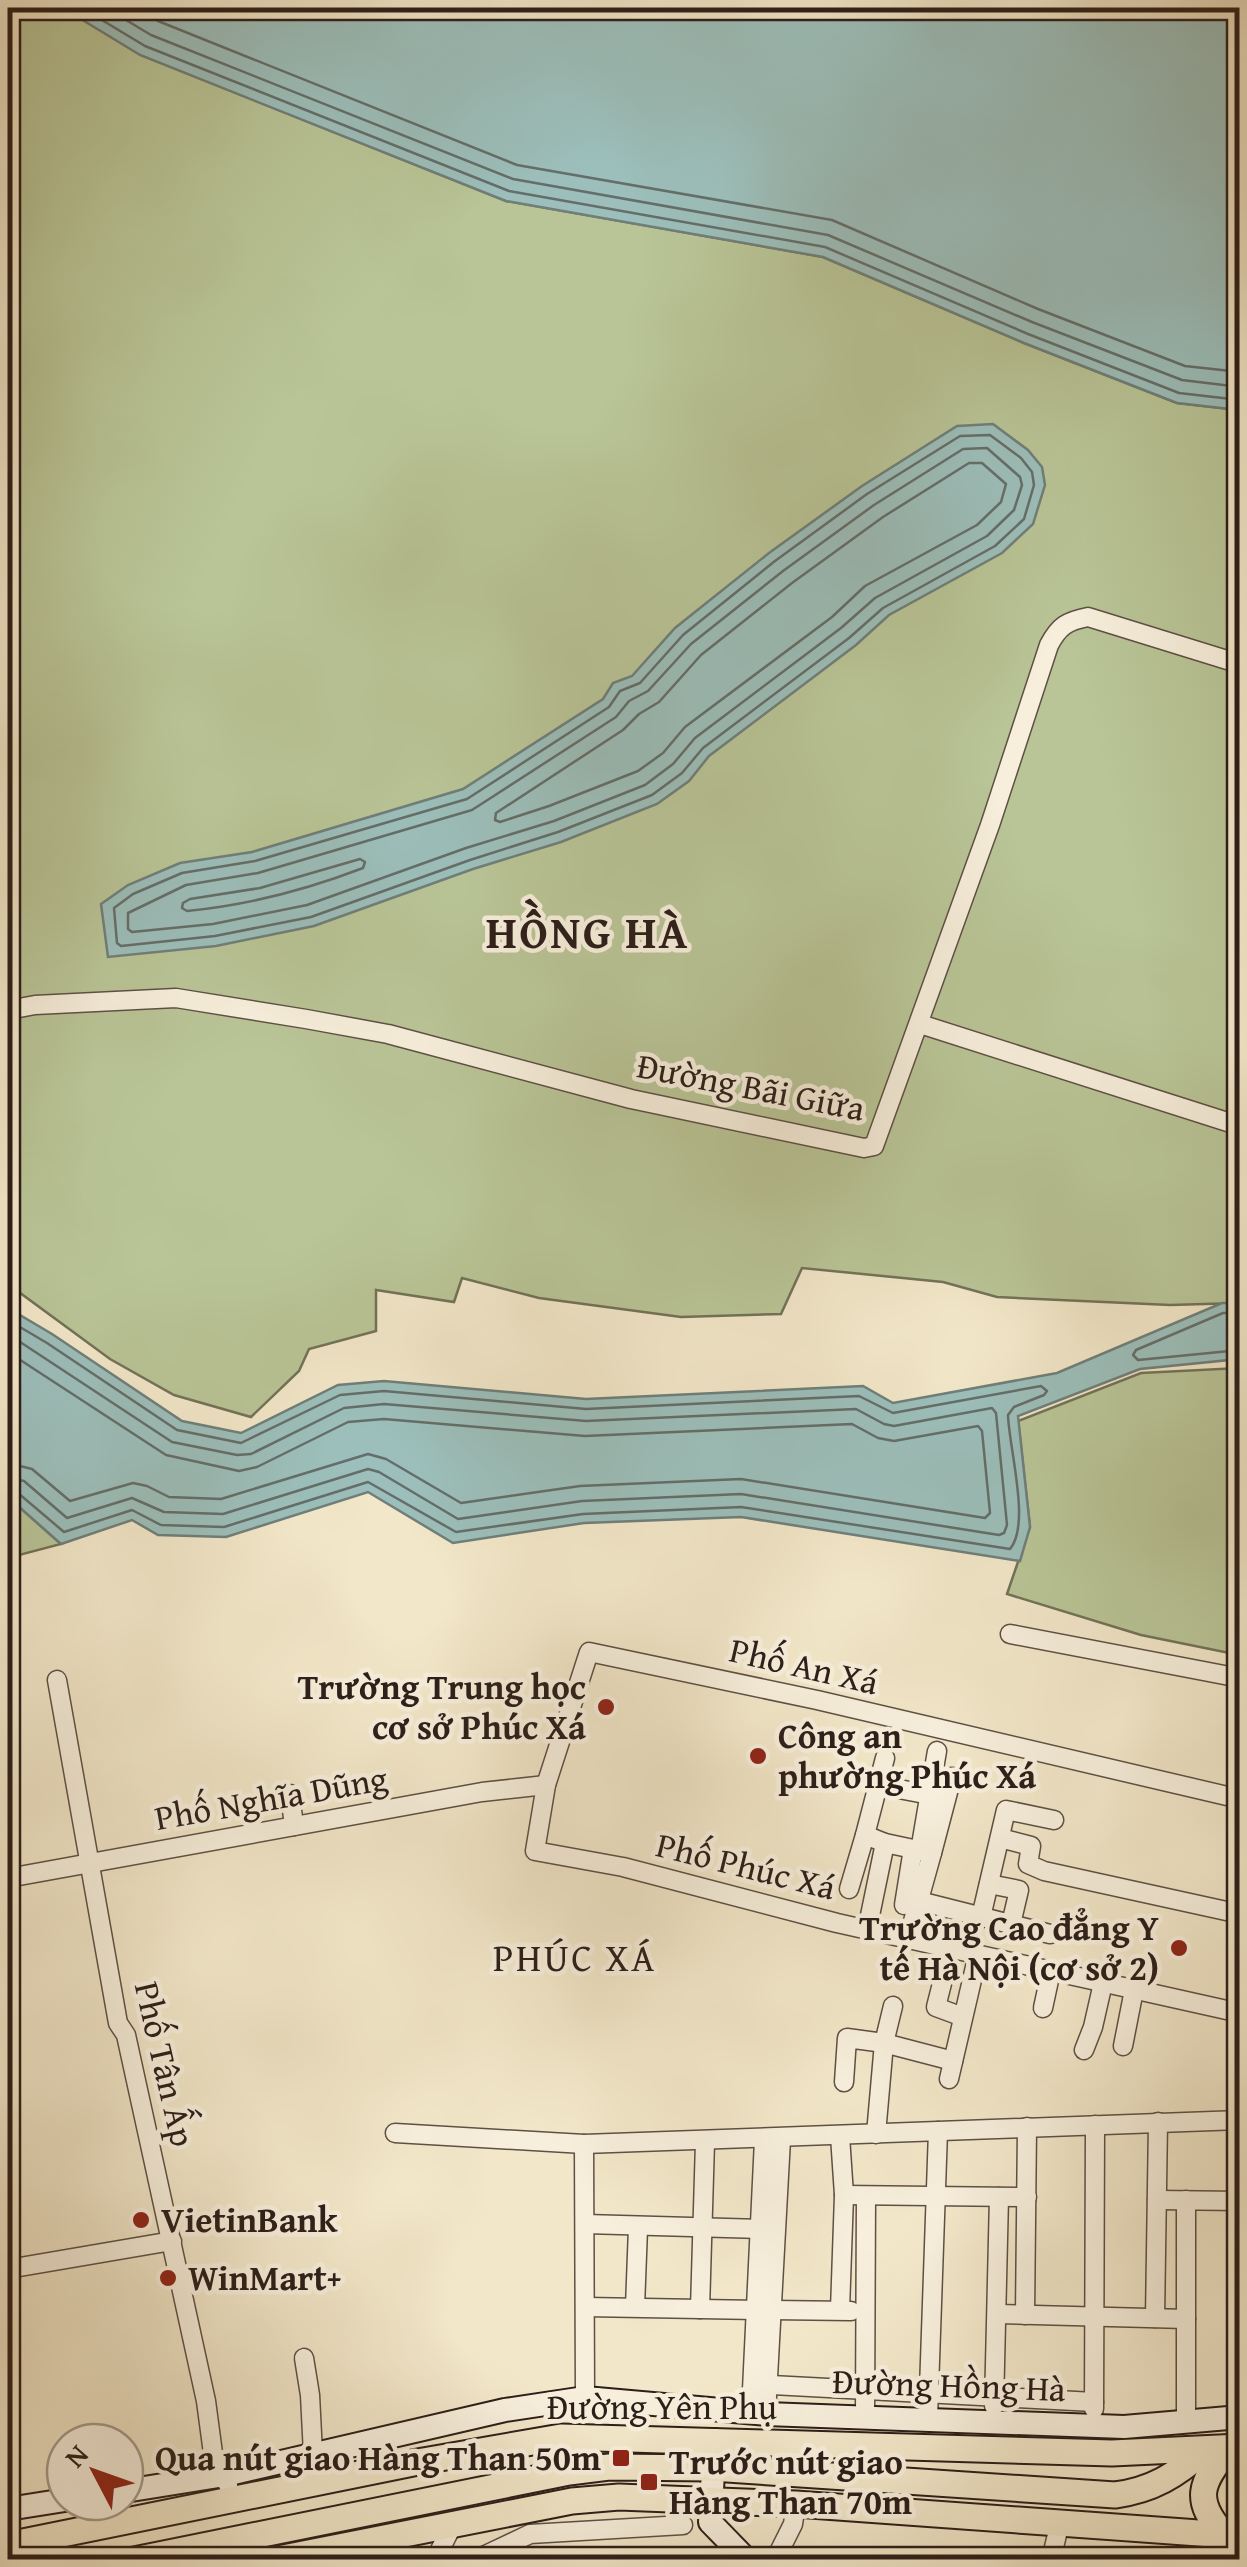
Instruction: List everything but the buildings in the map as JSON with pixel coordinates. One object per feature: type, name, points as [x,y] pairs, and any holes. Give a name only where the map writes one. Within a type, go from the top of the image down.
[{"type":"main road","name":"Đường Yên Phụ","points":[[8,2545],[217,2484],[561,2437],[1112,2453],[1225,2448]]},
{"type":"main road","name":"Đường Yên Phụ","points":[[134,2560],[609,2467],[712,2468],[1114,2494],[1136,2492],[1165,2481],[1225,2448]]},
{"type":"main road","points":[[1225,2448],[1206,2478],[1202,2498],[1208,2516],[1232,2536]]},
{"type":"main road","name":"Đường Yên Phụ","points":[[1114,2494],[1149,2506],[1181,2532]]},
{"type":"main road","points":[[273,2560],[354,2553],[452,2526],[594,2498],[796,2504],[1232,2536]]},
{"type":"street","name":"Đường Bãi Giữa","points":[[8,1010],[35,1005],[176,998],[388,1034],[632,1098],[864,1148],[874,1146],[1012,763],[1049,645],[1058,629],[1068,621],[1088,617],[1240,664]]},
{"type":"street","points":[[920,1024],[1240,1126]]},
{"type":"street","points":[[1010,1634],[1240,1678]]},
{"type":"street","name":"Phố An Xá","points":[[546,1785],[588,1652],[817,1700],[1240,1799]]},
{"type":"street","name":"Phố Tân Ấp","points":[[58,1680],[118,2023],[126,2035],[172,2240],[206,2401],[217,2484]]},
{"type":"street","points":[[908,1940],[937,1751]]},
{"type":"street","points":[[849,1889],[885,1758]]},
{"type":"street","points":[[921,1851],[952,1777]]},
{"type":"street","name":"Phố Nghĩa Dũng","points":[[8,1878],[482,1792],[546,1785]]},
{"type":"street","name":"Phố Phúc Xá","points":[[546,1785],[536,1852],[623,1868],[908,1940],[1240,2014]]},
{"type":"street","points":[[878,1785],[930,1795]]},
{"type":"street","points":[[290,1794],[294,1826]]},
{"type":"street","points":[[981,1917],[1006,1810],[1054,1820]]},
{"type":"street","points":[[865,1835],[921,1851]]},
{"type":"street","points":[[1000,1838],[1031,1846],[1028,1864],[1044,1870],[1240,1914]]},
{"type":"street","points":[[866,1930],[885,1843]]},
{"type":"street","points":[[989,1884],[1019,1890],[1011,1924]]},
{"type":"street","points":[[911,1903],[1011,1924],[1052,1928],[1043,2008]]},
{"type":"street","points":[[950,1948],[936,2008],[963,2017]]},
{"type":"street","points":[[844,2082],[848,2038],[884,2043],[951,2070],[978,1954]]},
{"type":"street","points":[[1084,2050],[1103,1983]]},
{"type":"street","points":[[1123,2046],[1134,1990]]},
{"type":"street","points":[[876,2134],[884,2043],[893,2006]]},
{"type":"street","points":[[395,2133],[584,2144],[1240,2120]]},
{"type":"street","points":[[1155,2318],[1158,2122]]},
{"type":"street","points":[[1093,2413],[1095,2124]]},
{"type":"street","points":[[1026,2314],[1028,2127]]},
{"type":"street","points":[[928,2418],[938,2131]]},
{"type":"street","points":[[840,2136],[844,2195],[840,2310]]},
{"type":"street","points":[[765,2310],[762,2228],[773,2139]]},
{"type":"street","points":[[759,2412],[773,2139]]},
{"type":"street","points":[[700,2308],[705,2142]]},
{"type":"street","points":[[584,2144],[586,2398]]},
{"type":"street","points":[[844,2195],[1026,2197]]},
{"type":"street","points":[[866,2196],[866,2416]]},
{"type":"street","points":[[994,2408],[999,2197]]},
{"type":"street","points":[[1157,2200],[1240,2200]]},
{"type":"street","points":[[1186,2200],[1186,2422]]},
{"type":"street","points":[[585,2224],[762,2228]]},
{"type":"street","points":[[635,2308],[638,2228]]},
{"type":"street","points":[[8,2268],[172,2240]]},
{"type":"street","points":[[586,2307],[867,2311]]},
{"type":"street","points":[[997,2314],[1186,2319]]},
{"type":"street","points":[[304,2358],[313,2454]]},
{"type":"street","name":"Đường Hồng Hà","points":[[760,2384],[929,2393],[994,2408],[1093,2413],[1124,2427],[1240,2417]]},
{"type":"street","name":"Đường Hồng Hà","points":[[145,2489],[217,2484],[313,2454],[505,2410],[586,2398],[759,2412],[928,2418],[994,2408]]},
{"type":"street","points":[[714,2440],[710,2522],[747,2560]]},
{"type":"street","points":[[8,2508],[45,2503]]},
{"type":"street","points":[[775,2560],[794,2524],[796,2504]]},
{"type":"street","points":[[1051,2560],[1060,2522]]},
{"type":"street","points":[[435,2560],[452,2526]]},
{"type":"street","points":[[475,2560],[530,2534],[683,2526]]},
{"type":"green space","points":[[8,8],[63,8],[141,55],[506,201],[823,257],[1177,403],[1239,410],[1239,1303],[1170,1305],[997,1297],[943,1282],[802,1268],[781,1314],[681,1317],[539,1298],[462,1278],[454,1302],[376,1290],[376,1331],[309,1349],[299,1371],[251,1417],[174,1395],[110,1359],[8,1284]]},
{"type":"green space","points":[[1239,1368],[1239,1655],[1141,1635],[1007,1594],[1030,1527],[1018,1421],[1141,1373]]},
{"type":"green space","points":[[8,1497],[61,1544],[8,1558]]},
{"type":"water","points":[[63,8],[1239,8],[1239,410],[1177,403],[823,257],[506,201],[140,55]]},
{"type":"water","points":[[993,424],[1028,450],[1042,467],[1045,485],[1033,524],[1002,553],[889,615],[856,645],[709,756],[689,781],[657,804],[561,842],[314,926],[216,946],[108,957],[101,904],[128,885],[180,863],[252,852],[463,789],[603,699],[613,683],[632,676],[675,628],[862,486],[957,426]]},
{"type":"water","points":[[1222,1303],[1239,1303],[1239,1359],[1140,1369],[1018,1416],[1030,1527],[1020,1561],[741,1517],[584,1523],[453,1543],[368,1492],[226,1537],[158,1535],[132,1520],[61,1544],[8,1497],[8,1308],[182,1421],[241,1433],[338,1385],[384,1381],[586,1399],[863,1386],[893,1403],[1057,1373]]},
{"type":"place","name":"Trường Trung học cơ sở Phúc Xá","points":[[606,1707]]},
{"type":"place","name":"Công an phường Phúc Xá","points":[[758,1756]]},
{"type":"place","name":"Trường Cao đẳng Y tế Hà Nội (cơ sở 2)","points":[[1179,1948]]},
{"type":"place","name":"VietinBank","points":[[141,2220]]},
{"type":"place","name":"WinMart+","points":[[168,2278]]},
{"type":"place","name":"Qua nút giao Hàng Than 50m","points":[[621,2458]]},
{"type":"place","name":"Trước nút giao Hàng Than 70m","points":[[649,2482]]},
{"type":"district","name":"HỒNG HÀ","points":[[588,932]]},
{"type":"district","name":"PHÚC XÁ","points":[[575,1958]]}]
